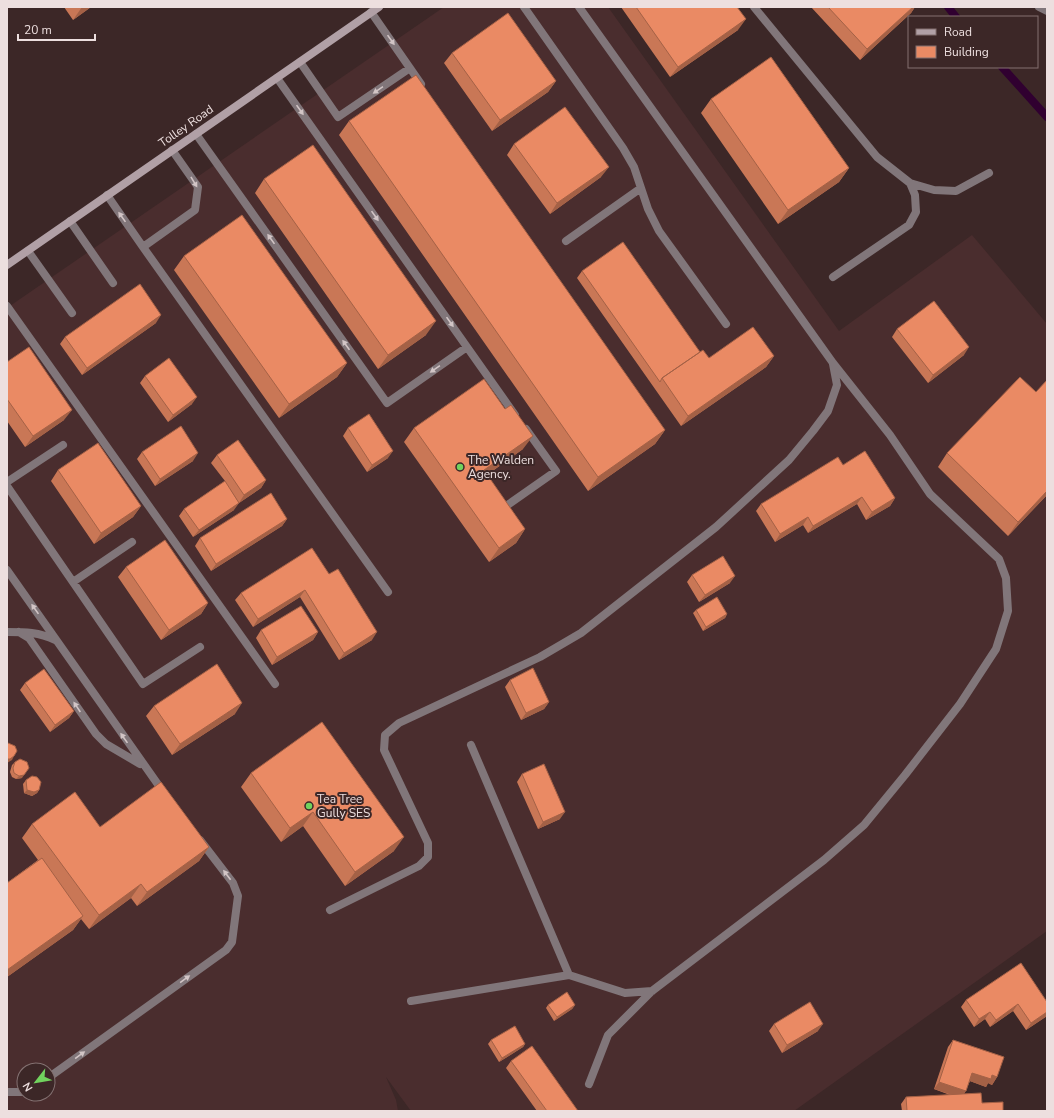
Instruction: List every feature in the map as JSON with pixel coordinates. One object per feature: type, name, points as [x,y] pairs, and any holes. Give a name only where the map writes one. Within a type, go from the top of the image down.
[{"type":"main road","name":"Tolley Road","points":[[7,265],[379,7]]},
{"type":"lane","points":[[524,7],[622,148],[634,167],[648,209],[659,231],[726,324]]},
{"type":"lane","points":[[579,7],[833,363],[890,435],[930,494],[999,559],[1006,578],[1008,611],[996,649],[960,704],[864,825],[824,860],[652,991],[608,1035],[589,1084]]},
{"type":"lane","points":[[754,7],[877,157],[910,183],[934,190],[956,191],[989,173]]},
{"type":"lane","points":[[1039,7],[1047,11]]},
{"type":"lane","points":[[371,12],[428,94]]},
{"type":"lane","points":[[300,62],[338,117],[410,68]]},
{"type":"lane","points":[[277,78],[556,472],[510,504]]},
{"type":"lane","points":[[196,134],[387,403],[467,347]]},
{"type":"lane","points":[[143,247],[195,210],[198,187],[172,150]]},
{"type":"lane","points":[[833,277],[910,225],[916,212],[915,195],[910,183]]},
{"type":"lane","points":[[566,241],[641,188]]},
{"type":"lane","points":[[107,196],[388,592]]},
{"type":"lane","points":[[70,221],[113,283]]},
{"type":"lane","points":[[28,251],[72,313]]},
{"type":"lane","points":[[7,306],[275,684]]},
{"type":"lane","points":[[330,910],[418,866],[428,857],[428,842],[384,750],[385,735],[399,723],[540,657],[581,634],[716,527],[789,460],[825,416],[837,385],[833,363]]},
{"type":"lane","points":[[7,482],[63,445]]},
{"type":"lane","points":[[7,486],[144,684],[200,647]]},
{"type":"lane","points":[[73,582],[132,542]]},
{"type":"lane","points":[[7,570],[170,801]]},
{"type":"lane","points":[[7,632],[44,634],[57,641]]},
{"type":"lane","points":[[19,632],[29,638],[96,734],[106,744],[137,761],[146,769]]},
{"type":"lane","points":[[471,745],[569,975]]},
{"type":"lane","points":[[56,1072],[226,950],[232,942],[238,896],[233,883],[195,832]]},
{"type":"lane","points":[[411,1001],[569,975],[625,993],[652,991]]},
{"type":"shaded area","points":[[444,7],[608,7],[839,331],[972,235],[1047,324],[1047,931],[794,1111],[411,1111],[386,1077],[396,1100],[398,1111],[7,1111],[7,308]]},
{"type":"building","points":[[636,7],[737,7],[746,19],[678,67]]},
{"type":"building","points":[[828,7],[913,7],[867,49]]},
{"type":"building","points":[[508,13],[556,81],[500,120],[452,53]]},
{"type":"building","points":[[771,57],[849,168],[788,210],[711,99]]},
{"type":"building","points":[[416,75],[665,430],[598,477],[349,121]]},
{"type":"building","points":[[565,107],[609,167],[557,203],[514,144]]},
{"type":"building","points":[[313,145],[436,321],[388,355],[264,179]]},
{"type":"building","points":[[242,215],[347,363],[289,404],[184,256]]},
{"type":"building","points":[[623,242],[700,352],[662,378],[660,382],[582,271]]},
{"type":"building","points":[[140,284],[161,315],[87,368],[65,337]]},
{"type":"building","points":[[934,301],[969,347],[933,375],[897,329]]},
{"type":"building","points":[[753,327],[774,356],[688,416],[662,378],[703,350],[709,358]]},
{"type":"building","points":[[29,347],[72,410],[33,436],[7,399],[7,362]]},
{"type":"building","points":[[169,358],[197,397],[173,415],[145,376]]},
{"type":"building","points":[[1020,377],[1036,392],[1047,380],[1047,491],[1018,522],[947,453]]},
{"type":"building","name":"The Walden Agency.","points":[[484,379],[505,409],[511,405],[533,436],[484,470],[525,529],[499,548],[414,428]]},
{"type":"building","points":[[369,414],[393,451],[372,465],[348,428]]},
{"type":"building","points":[[181,426],[198,453],[160,479],[142,452]]},
{"type":"building","points":[[238,440],[266,480],[244,495],[217,455]]},
{"type":"building","points":[[98,443],[141,506],[101,533],[58,470]]},
{"type":"building","points":[[865,451],[895,498],[872,512],[862,497],[813,526],[808,517],[780,534],[761,504],[838,457],[843,465]]},
{"type":"building","points":[[225,481],[239,503],[199,530],[184,509]]},
{"type":"building","points":[[271,493],[287,519],[216,564],[200,538]]},
{"type":"building","points":[[165,540],[208,603],[169,630],[126,567]]},
{"type":"building","points":[[312,548],[329,574],[338,569],[377,632],[344,653],[305,590],[258,619],[241,593]]},
{"type":"building","points":[[723,556],[735,576],[705,595],[692,575]]},
{"type":"building","points":[[717,597],[727,614],[706,627],[696,610]]},
{"type":"building","points":[[301,606],[318,632],[277,657],[261,630]]},
{"type":"building","points":[[217,664],[242,703],[180,744],[154,706]]},
{"type":"building","points":[[533,668],[549,702],[526,713],[510,680]]},
{"type":"building","points":[[44,669],[74,711],[55,725],[25,683]]},
{"type":"building","name":"Tea Tree Gully SES","points":[[322,722],[404,837],[355,872],[313,812],[290,828],[251,773]]},
{"type":"building","points":[[7,743],[15,746],[17,751],[10,759],[7,759]]},
{"type":"building","points":[[20,759],[27,762],[29,768],[24,775],[19,776],[14,773],[13,768],[15,762]]},
{"type":"building","points":[[544,764],[565,812],[543,822],[522,774]]},
{"type":"building","points":[[32,776],[37,777],[41,782],[39,790],[34,792],[27,790],[26,780]]},
{"type":"building","points":[[161,782],[209,847],[147,892],[141,884],[99,915],[32,824],[75,792],[100,827]]},
{"type":"building","points":[[42,858],[83,916],[7,970],[7,883]]},
{"type":"building","points":[[1021,963],[1047,1002],[1047,1012],[1031,1023],[1018,1004],[996,1020],[990,1012],[979,1019],[966,1000]]},
{"type":"building","points":[[567,992],[575,1005],[557,1017],[548,1005]]},
{"type":"building","points":[[810,1002],[823,1024],[787,1045],[774,1024]]},
{"type":"building","points":[[515,1026],[525,1044],[502,1058],[491,1040]]},
{"type":"building","points":[[953,1040],[1004,1057],[997,1077],[992,1075],[991,1079],[972,1073],[966,1091],[939,1082]]},
{"type":"building","points":[[532,1046],[578,1111],[547,1111],[511,1061]]},
{"type":"building","points":[[981,1093],[982,1103],[1003,1102],[1003,1111],[907,1111],[906,1097]]},
{"type":"waterway","points":[[948,7],[955,16]]},
{"type":"waterway","points":[[1003,68],[1047,117]]},
{"type":"place","name":"The Walden Agency.","points":[[460,467]]},
{"type":"place","name":"Tea Tree Gully SES","points":[[309,806]]}]
